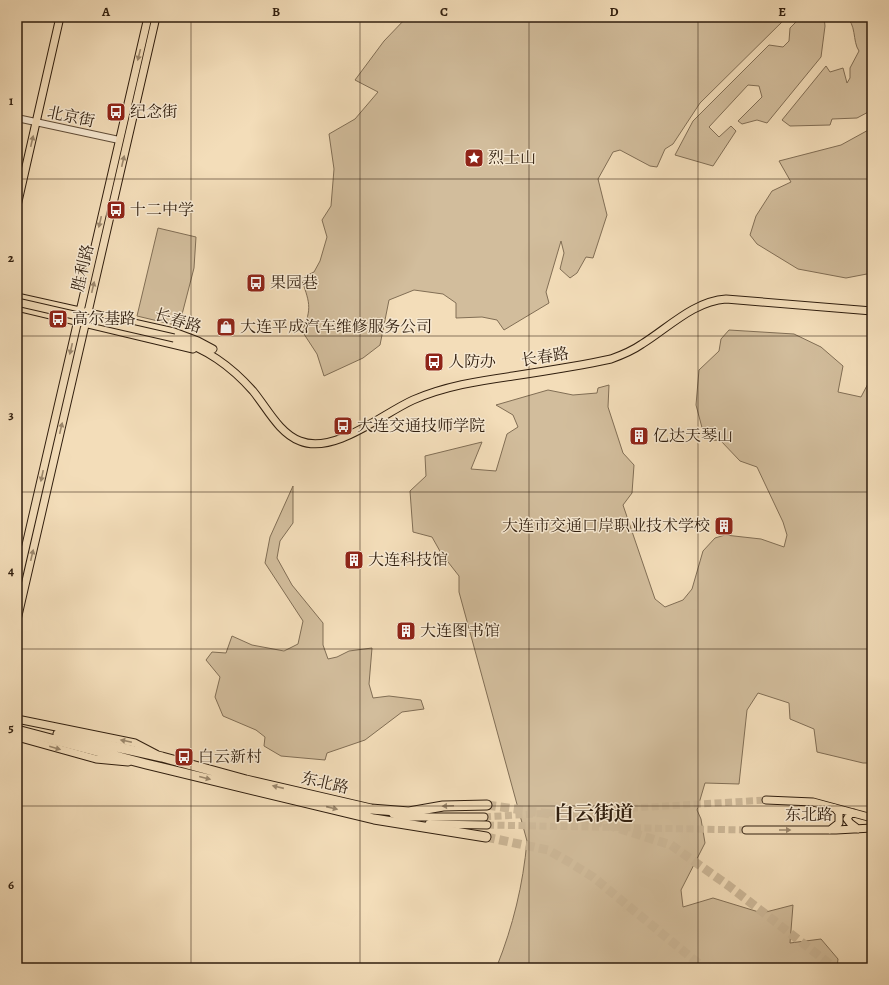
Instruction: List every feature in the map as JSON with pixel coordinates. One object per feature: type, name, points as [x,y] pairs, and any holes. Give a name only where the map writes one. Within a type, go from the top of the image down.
[{"type":"highway","name":"东北路","points":[[17,725],[146,764],[374,819],[486,837]]},
{"type":"highway","name":"东北路","points":[[17,730],[162,757],[246,780],[371,809]]},
{"type":"highway","points":[[371,809],[408,812],[443,806],[487,805]]},
{"type":"main road","points":[[17,206],[60,17]]},
{"type":"main road","name":"胜利路","points":[[84,312],[119,140],[148,17]]},
{"type":"main road","name":"胜利路","points":[[17,584],[156,17]]},
{"type":"main road","name":"长春路","points":[[17,297],[174,332],[198,341],[230,362],[284,431],[292,437],[310,444],[324,444],[342,438],[433,391],[461,384],[581,366],[611,359],[637,347],[696,307],[712,300],[726,299],[872,311]]},
{"type":"main road","name":"长春路","points":[[17,302],[174,338],[209,352],[226,363],[245,382]]},
{"type":"main road","name":"长春路","points":[[17,307],[195,349],[214,360],[245,382]]},
{"type":"main road","name":"胜利路","points":[[17,620],[81,322]]},
{"type":"main road","name":"东北路","points":[[17,719],[135,743],[162,757]]},
{"type":"main road","name":"东北路","points":[[17,737],[96,759],[146,764]]},
{"type":"main road","name":"东北路","points":[[766,800],[813,802],[872,818]]},
{"type":"main road","points":[[830,830],[839,823],[838,813],[835,808]]},
{"type":"main road","name":"东北路","points":[[371,809],[404,817],[484,817]]},
{"type":"main road","points":[[854,813],[850,814],[847,819],[858,829]]},
{"type":"main road","name":"东北路","points":[[402,823],[449,825],[487,824]]},
{"type":"main road","name":"东北路","points":[[746,830],[830,830],[872,828]]},
{"type":"street","name":"北京街","points":[[17,118],[119,140]]},
{"type":"shaded area","points":[[407,17],[787,17],[700,103],[673,144],[665,149],[657,167],[650,166],[620,150],[613,152],[598,179],[607,215],[593,258],[586,257],[577,273],[570,278],[560,269],[564,253],[561,241],[546,292],[549,303],[504,330],[497,320],[482,317],[456,318],[456,303],[443,294],[414,290],[389,300],[380,345],[363,358],[324,376],[317,354],[302,331],[308,316],[309,304],[301,278],[314,272],[320,261],[327,237],[322,220],[331,206],[334,169],[329,134],[355,119],[378,92],[355,80],[384,41]]},
{"type":"shaded area","points":[[801,17],[824,17],[825,26],[821,57],[767,123],[757,120],[742,124],[738,121],[762,97],[759,86],[748,85],[709,127],[719,137],[731,126],[736,131],[713,166],[675,155],[693,121],[769,45],[783,47],[789,41],[790,28]]},
{"type":"shaded area","points":[[845,17],[872,17],[872,110],[857,118],[832,119],[830,125],[790,126],[782,120],[826,66],[830,72],[843,68],[847,83],[850,78],[850,68],[859,51],[851,23]]},
{"type":"shaded area","points":[[872,128],[872,273],[846,278],[798,269],[757,244],[750,235],[756,216],[772,191],[791,182],[779,161],[841,145]]},
{"type":"shaded area","points":[[158,228],[196,237],[194,268],[179,326],[137,316]]},
{"type":"shaded area","points":[[729,330],[794,334],[821,347],[843,366],[838,392],[861,397],[872,376],[872,763],[863,763],[817,752],[814,729],[790,719],[789,703],[758,693],[747,710],[739,784],[705,783],[697,810],[701,819],[705,843],[681,890],[683,907],[713,898],[762,913],[793,905],[790,943],[821,939],[838,959],[837,968],[502,968],[497,966],[508,936],[516,905],[523,873],[527,841],[459,592],[459,576],[441,553],[432,537],[413,532],[410,491],[426,476],[425,456],[482,442],[471,469],[496,471],[507,434],[518,427],[513,415],[496,405],[548,390],[573,395],[597,393],[598,388],[609,385],[608,407],[623,453],[634,465],[632,493],[623,505],[655,599],[665,607],[683,600],[692,589],[703,551],[715,538],[725,535],[761,539],[784,547],[787,535],[783,522],[757,467],[740,461],[721,441],[705,439],[696,405],[699,370],[719,351],[721,339]]},
{"type":"shaded area","points":[[293,486],[293,523],[280,541],[277,558],[292,585],[323,623],[323,645],[328,659],[337,657],[349,651],[372,648],[369,684],[373,698],[389,696],[421,700],[424,709],[402,712],[365,740],[327,753],[325,760],[281,756],[264,746],[265,737],[256,730],[223,716],[215,697],[220,677],[206,660],[212,652],[226,653],[232,636],[252,645],[284,651],[298,644],[303,621],[265,563],[270,537]]},
{"type":"tunnel","points":[[484,817],[766,800]]},
{"type":"tunnel","points":[[487,805],[592,820],[671,845],[729,886],[835,968]]},
{"type":"tunnel","points":[[487,825],[746,830]]},
{"type":"tunnel","points":[[486,837],[548,850],[569,862],[593,877],[704,968]]},
{"type":"place","name":"纪念街","points":[[116,112]]},
{"type":"place","name":"烈士山","points":[[474,158]]},
{"type":"place","name":"十二中学","points":[[116,210]]},
{"type":"place","name":"果园巷","points":[[256,283]]},
{"type":"place","name":"高尔基路","points":[[58,319]]},
{"type":"place","name":"大连平成汽车维修服务公司","points":[[226,327]]},
{"type":"place","name":"人防办","points":[[434,362]]},
{"type":"place","name":"大连交通技师学院","points":[[343,426]]},
{"type":"place","name":"亿达天琴山","points":[[639,436]]},
{"type":"place","name":"大连市交通口岸职业技术学校","points":[[724,526]]},
{"type":"place","name":"大连科技馆","points":[[354,560]]},
{"type":"place","name":"大连图书馆","points":[[406,631]]},
{"type":"place","name":"白云新村","points":[[184,757]]},
{"type":"district","name":"白云街道","points":[[594,813]]}]
